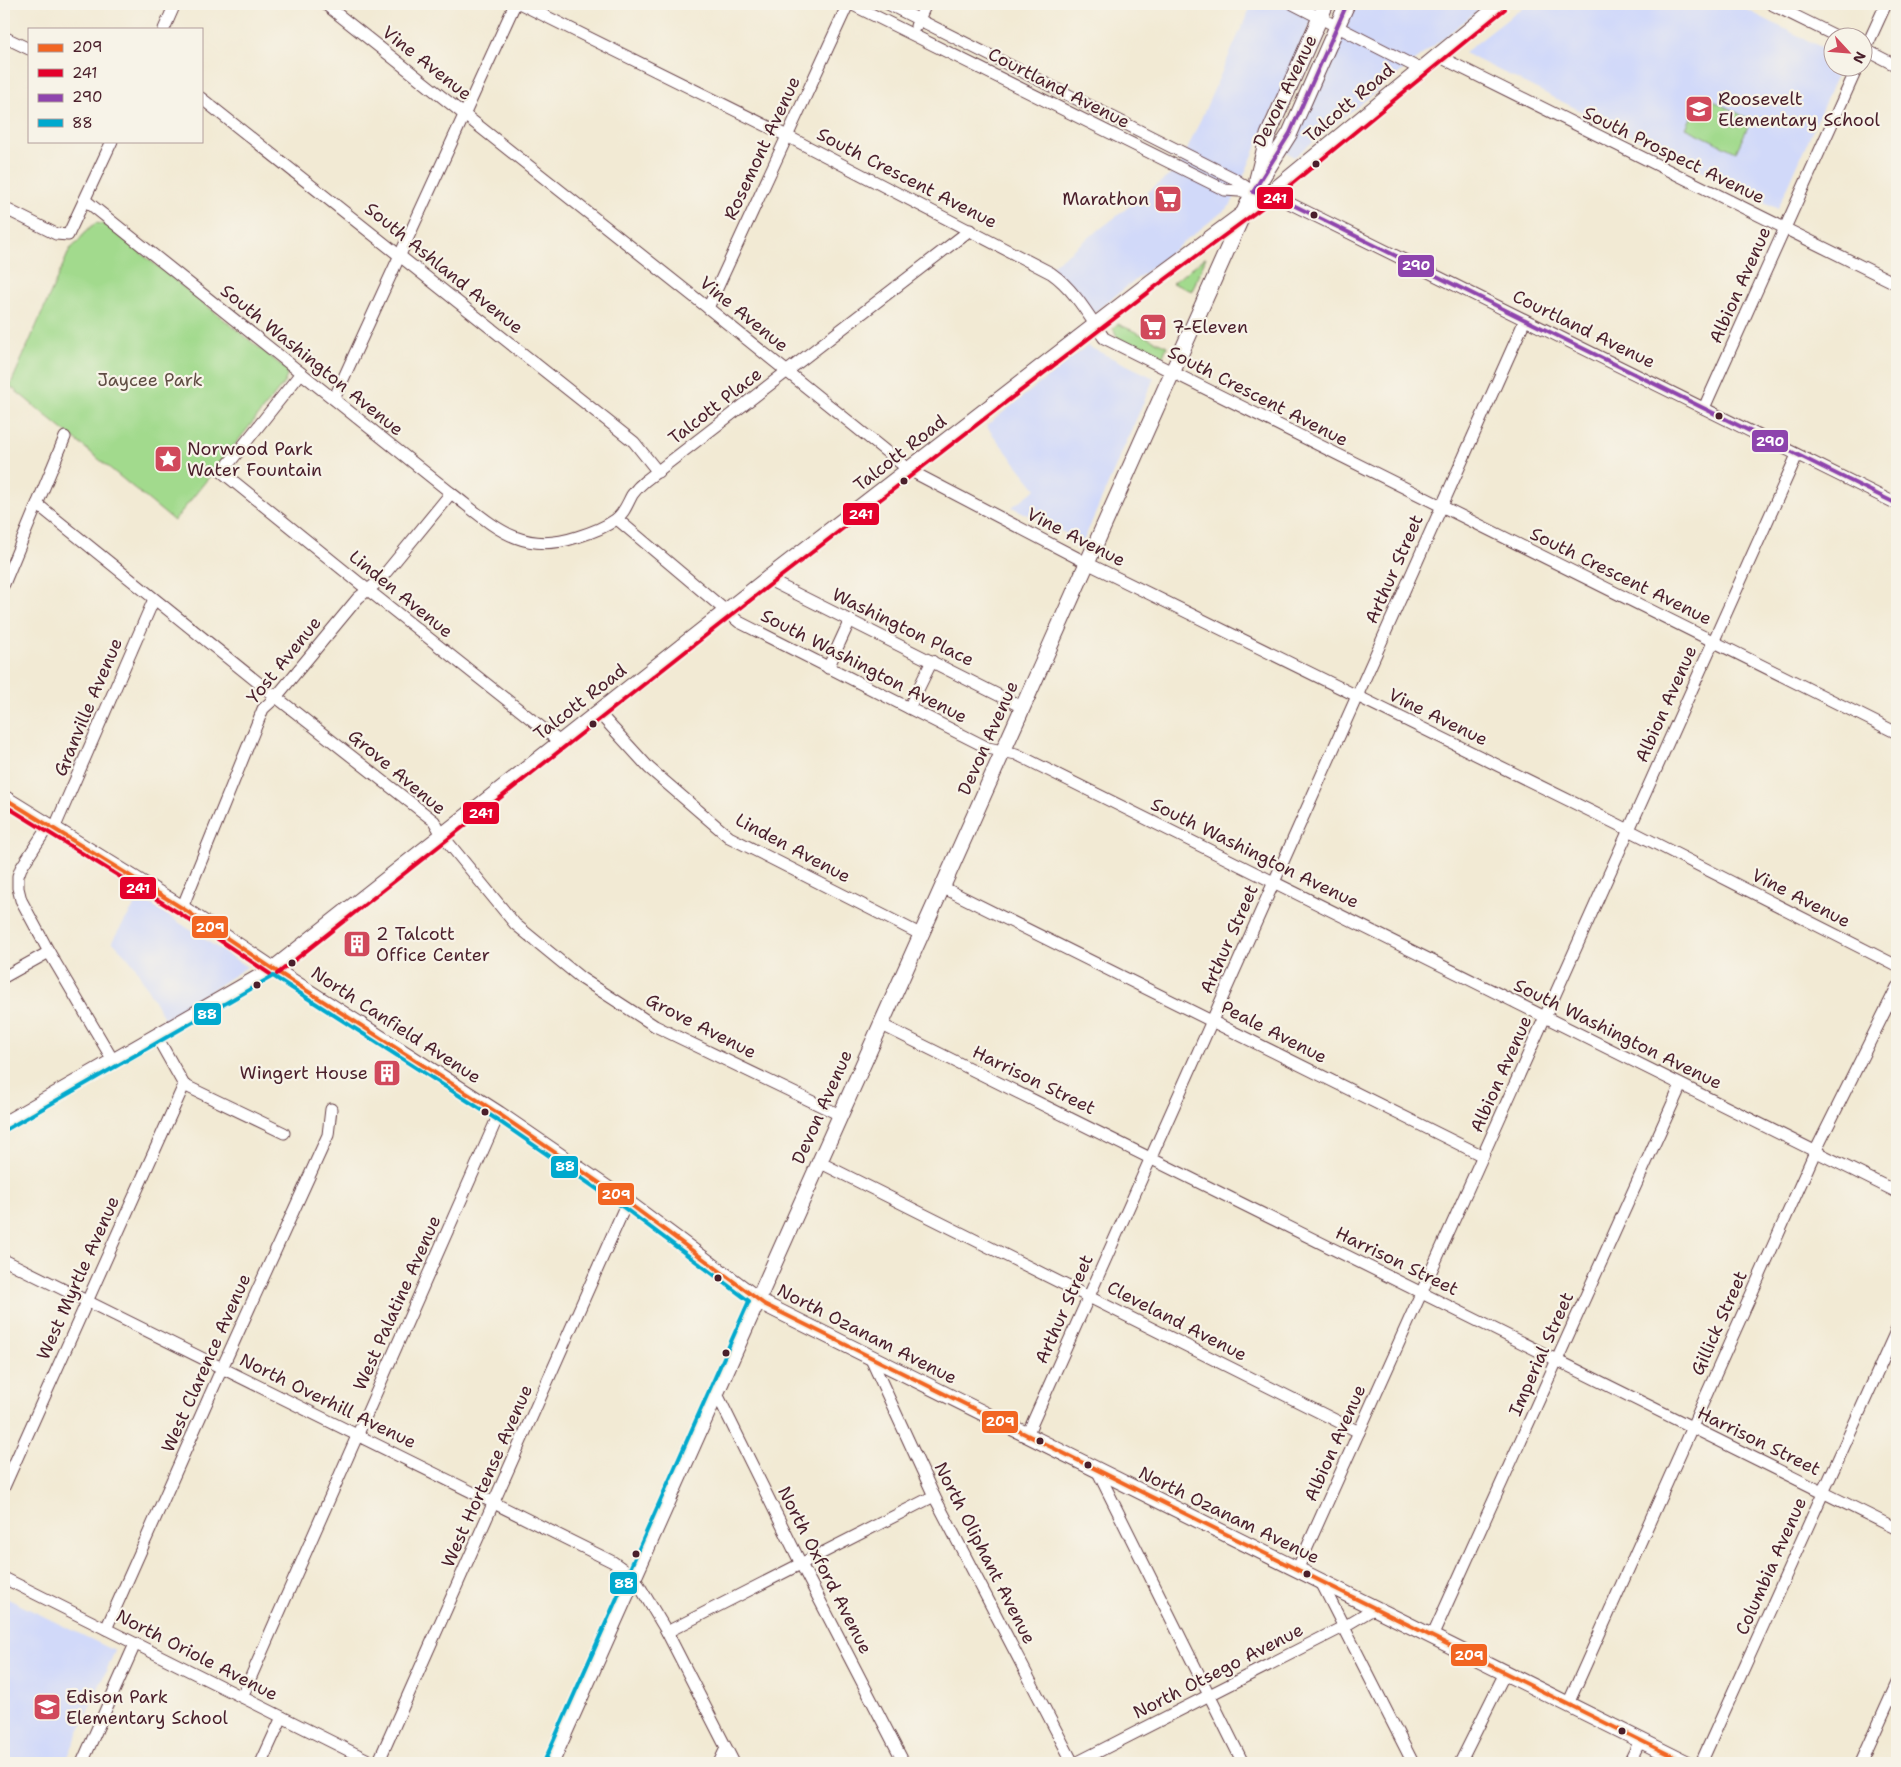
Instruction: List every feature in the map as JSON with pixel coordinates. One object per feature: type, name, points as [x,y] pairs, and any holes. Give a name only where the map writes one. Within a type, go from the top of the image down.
[{"type":"street","points":[[164,28],[175,4]]},
{"type":"street","name":"Vine Avenue","points":[[325,4],[909,470],[1087,563],[1629,830],[1897,966]]},
{"type":"street","points":[[334,399],[515,4]]},
{"type":"street","name":"South Crescent Avenue","points":[[521,4],[787,136],[1057,276],[1088,313],[1104,338],[1897,733]]},
{"type":"street","name":"Rosemont Avenue","points":[[708,308],[850,4]]},
{"type":"street","name":"Courtland Avenue","points":[[850,4],[1225,190],[1260,194],[1281,199],[1897,504]]},
{"type":"street","name":"Courtland Avenue","points":[[888,4],[1233,178],[1260,194]]},
{"type":"street","points":[[912,34],[926,4]]},
{"type":"street","points":[[1293,4],[1323,10],[1338,26],[1420,68]]},
{"type":"street","name":"Devon Avenue","points":[[551,1763],[1244,212],[1260,194],[1290,133],[1347,4]]},
{"type":"street","name":"Talcott Road","points":[[1260,194],[1501,4]]},
{"type":"street","points":[[1771,4],[1824,30]]},
{"type":"street","points":[[1874,29],[1886,4]]},
{"type":"street","name":"Devon Avenue","points":[[1260,194],[1268,135],[1323,10]]},
{"type":"street","points":[[4,37],[28,49]]},
{"type":"street","name":"South Prospect Avenue","points":[[1436,55],[1897,284]]},
{"type":"street","points":[[1874,55],[1897,66]]},
{"type":"street","name":"Albion Avenue","points":[[1704,408],[1853,78]]},
{"type":"street","name":"South Ashland Avenue","points":[[202,99],[634,442],[658,472]]},
{"type":"street","points":[[4,208],[56,234],[68,235],[112,142]]},
{"type":"street","name":"South Washington Avenue","points":[[84,200],[451,493],[500,530],[522,541]]},
{"type":"street","name":"Talcott Road","points":[[4,1124],[273,969],[767,579],[1244,212]]},
{"type":"street","name":"Talcott Place","points":[[522,541],[550,543],[566,541],[601,529],[617,519],[638,487],[970,230]]},
{"type":"street","name":"Arthur Street","points":[[1027,1435],[1525,320]]},
{"type":"street","name":"Linden Avenue","points":[[301,373],[222,472],[560,742]]},
{"type":"street","points":[[4,584],[65,438]]},
{"type":"street","name":"Albion Avenue","points":[[1297,1570],[1797,455]]},
{"type":"street","name":"Yost Avenue","points":[[182,908],[263,709],[276,697],[358,598],[379,580],[451,493]]},
{"type":"street","name":"Grove Avenue","points":[[37,504],[154,600],[434,822],[442,835],[516,924],[581,978],[655,1026],[840,1115]]},
{"type":"street","name":"South Washington Avenue","points":[[617,519],[739,622],[988,748],[1016,754],[1897,1192]]},
{"type":"street","name":"Washington Place","points":[[767,579],[932,660],[1022,707]]},
{"type":"street","name":"Granville Avenue","points":[[52,827],[154,600]]},
{"type":"street","points":[[828,668],[850,620]]},
{"type":"street","points":[[910,708],[932,660]]},
{"type":"street","name":"Linden Avenue","points":[[598,712],[649,768],[729,837],[920,934]]},
{"type":"street","name":"North Canfield Avenue","points":[[4,798],[182,908],[273,969],[499,1114],[627,1202],[757,1299]]},
{"type":"street","points":[[52,827],[21,868],[18,876],[21,900],[49,952],[114,1062]]},
{"type":"street","name":"Peale Avenue","points":[[942,887],[1483,1156]]},
{"type":"street","points":[[4,977],[49,952]]},
{"type":"street","name":"Gillick Street","points":[[1568,1704],[1815,1152],[1897,987]]},
{"type":"street","name":"Harrison Street","points":[[880,1024],[1897,1529]]},
{"type":"street","points":[[156,1037],[184,1084],[284,1133]]},
{"type":"street","name":"West Myrtle Avenue","points":[[4,1487],[184,1084]]},
{"type":"street","name":"Imperial Street","points":[[1432,1637],[1681,1085]]},
{"type":"street","name":"West Clarence Avenue","points":[[106,1629],[328,1135],[331,1110]]},
{"type":"street","name":"West Palatine Avenue","points":[[242,1697],[499,1114]]},
{"type":"street","name":"Cleveland Avenue","points":[[819,1162],[1359,1432]]},
{"type":"street","name":"West Hortense Avenue","points":[[378,1763],[627,1202]]},
{"type":"street","name":"North Overhill Avenue","points":[[4,1260],[613,1562],[634,1577]]},
{"type":"street","name":"North Ozanam Avenue","points":[[757,1299],[1320,1582],[1686,1763]]},
{"type":"street","name":"Columbia Avenue","points":[[1701,1763],[1897,1329]]},
{"type":"street","name":"North Oliphant Avenue","points":[[870,1357],[934,1496],[1075,1763]]},
{"type":"street","name":"North Oxford Avenue","points":[[716,1392],[801,1564],[904,1763]]},
{"type":"street","points":[[1097,1470],[1243,1763]]},
{"type":"street","points":[[666,1632],[934,1496]]},
{"type":"street","points":[[634,1577],[666,1632],[734,1763]]},
{"type":"street","name":"North Oriole Avenue","points":[[4,1578],[374,1763]]},
{"type":"street","points":[[1320,1582],[1413,1763]]},
{"type":"street","name":"North Otsego Avenue","points":[[1075,1763],[1343,1627],[1375,1608]]},
{"type":"street","points":[[82,1763],[135,1644]]},
{"type":"street","points":[[1460,1763],[1505,1673]]},
{"type":"street","points":[[1861,1763],[1897,1684]]},
{"type":"street","points":[[261,1763],[282,1717]]},
{"type":"street","points":[[1629,1763],[1640,1741]]},
{"type":"street","points":[[719,1763],[726,1748]]},
{"type":"shaded area","points":[[1252,4],[1319,4],[1231,205],[1092,314],[1048,269],[1179,168]]},
{"type":"shaded area","points":[[1353,4],[1486,4],[1294,157],[1286,152]]},
{"type":"shaded area","name":"Roosevelt Elementary School","points":[[1527,4],[1735,4],[1824,48],[1824,78],[1836,78],[1778,209],[1464,53]]},
{"type":"shaded area","points":[[1087,346],[1154,378],[1083,542],[1012,507],[1036,489],[986,426]]},
{"type":"shaded area","points":[[140,897],[247,967],[165,1020],[133,963],[112,941]]},
{"type":"shaded area","name":"Edison Park Elementary School","points":[[4,1597],[115,1651],[65,1763],[4,1763]]},
{"type":"green space","points":[[1702,95],[1751,120],[1736,152],[1686,128]]},
{"type":"green space","name":"Jaycee Park","points":[[96,223],[107,226],[287,370],[284,383],[174,521],[10,386],[70,249]]},
{"type":"green space","points":[[1206,257],[1192,291],[1172,283]]},
{"type":"green space","points":[[1118,324],[1167,346],[1162,359],[1119,341],[1113,328]]},
{"type":"transit line","name":"290","points":[[1253,192],[1290,133],[1347,4]]},
{"type":"transit line","name":"241","points":[[277,974],[771,584],[1155,287],[1271,201],[1505,9]]},
{"type":"transit line","name":"290","points":[[1253,192],[1281,199],[1897,504]]},
{"type":"transit line","name":"209","points":[[4,798],[182,908],[273,969],[499,1114],[627,1202],[764,1304],[1686,1763]]},
{"type":"transit line","name":"241","points":[[4,805],[179,913],[270,974]]},
{"type":"transit line","name":"88","points":[[7,1129],[273,976],[496,1119],[623,1207],[749,1301],[545,1760]]},
{"type":"place","name":"Roosevelt Elementary School","points":[[1699,109]]},
{"type":"place","name":"Marathon","points":[[1168,199]]},
{"type":"place","name":"7-Eleven","points":[[1153,327]]},
{"type":"place","name":"Norwood Park Water Fountain","points":[[168,459]]},
{"type":"place","name":"2 Talcott Office Center","points":[[357,944]]},
{"type":"place","name":"Wingert House","points":[[387,1073]]},
{"type":"place","name":"Edison Park Elementary School","points":[[47,1707]]}]
